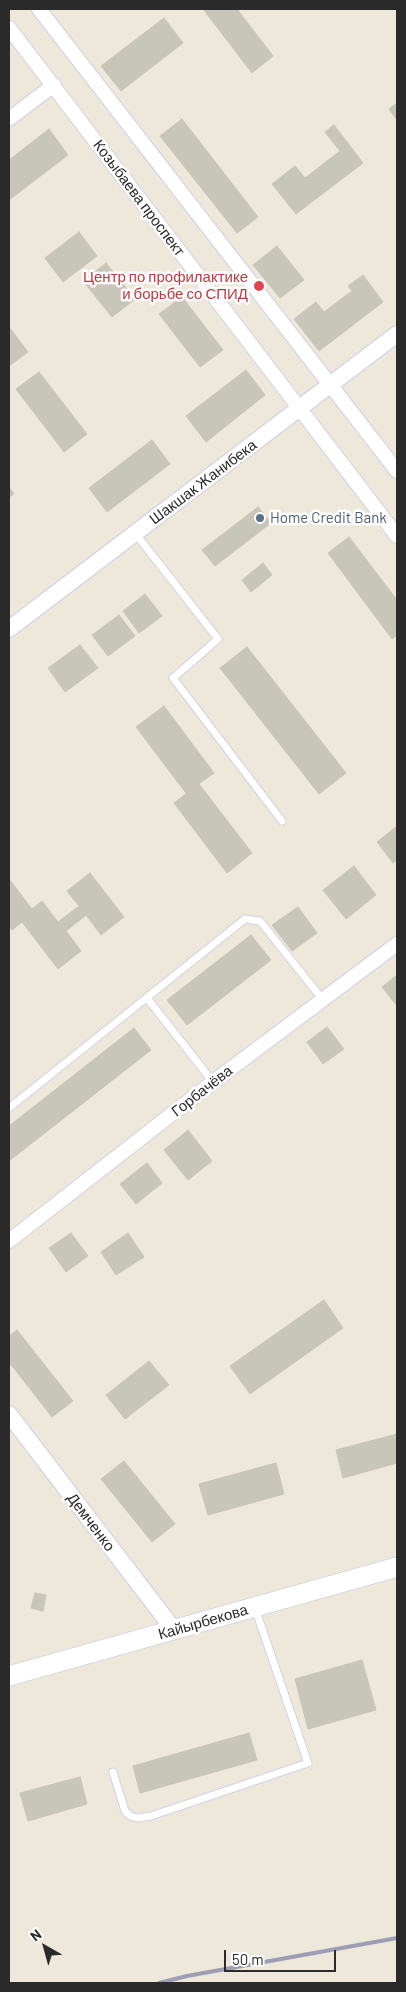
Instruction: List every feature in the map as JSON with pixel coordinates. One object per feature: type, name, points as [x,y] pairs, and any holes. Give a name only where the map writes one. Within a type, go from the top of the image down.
[{"type":"main road","name":"Кайырбекова","points":[[9,1676],[397,1568]]},
{"type":"street","points":[[42,10],[397,472]]},
{"type":"street","name":"Козыбаева проспект","points":[[9,28],[397,536]]},
{"type":"street","points":[[9,119],[54,85]]},
{"type":"street","name":"Шакшак Жанибека","points":[[9,629],[332,386],[397,334]]},
{"type":"street","name":"Горбачёва","points":[[9,1241],[214,1082],[397,944]]},
{"type":"street","name":"Демченко","points":[[9,1414],[174,1630]]},
{"type":"lane","points":[[135,533],[218,639],[173,678],[282,821]]},
{"type":"lane","points":[[9,1108],[245,919],[260,921],[323,1000]]},
{"type":"lane","points":[[148,998],[214,1082]]},
{"type":"lane","points":[[113,1772],[125,1811],[130,1816],[137,1818],[150,1816],[308,1763],[255,1607]]},
{"type":"building","points":[[203,9],[237,9],[273,56],[252,73]]},
{"type":"building","points":[[164,18],[183,43],[121,91],[101,66]]},
{"type":"building","points":[[397,103],[397,120],[389,109]]},
{"type":"building","points":[[182,119],[258,217],[237,233],[160,136]]},
{"type":"building","points":[[334,125],[363,163],[296,214],[272,184],[295,166],[305,178],[340,151],[325,132]]},
{"type":"building","points":[[49,129],[68,155],[9,200],[9,160]]},
{"type":"building","points":[[79,232],[97,256],[63,282],[45,258]]},
{"type":"building","points":[[277,246],[304,280],[280,298],[253,265]]},
{"type":"building","points":[[106,263],[135,299],[112,317],[83,281]]},
{"type":"building","points":[[363,275],[383,302],[319,351],[294,319],[316,302],[324,312],[352,291],[348,286]]},
{"type":"building","points":[[182,297],[223,350],[200,367],[159,314]]},
{"type":"building","points":[[9,327],[28,352],[9,366]]},
{"type":"building","points":[[246,370],[265,395],[206,442],[186,416]]},
{"type":"building","points":[[39,372],[87,434],[64,452],[16,389]]},
{"type":"building","points":[[152,440],[170,464],[107,512],[89,488]]},
{"type":"building","points":[[9,487],[14,494],[9,497]]},
{"type":"building","points":[[258,507],[271,523],[215,566],[202,550]]},
{"type":"building","points":[[349,537],[397,600],[397,635],[392,639],[328,553]]},
{"type":"building","points":[[263,563],[272,575],[251,592],[242,580]]},
{"type":"building","points":[[145,594],[162,616],[139,633],[123,611]]},
{"type":"building","points":[[119,615],[135,636],[108,656],[92,635]]},
{"type":"building","points":[[80,645],[98,668],[65,692],[48,668]]},
{"type":"building","points":[[247,647],[346,773],[319,794],[220,668]]},
{"type":"building","points":[[164,706],[214,773],[186,793],[136,727]]},
{"type":"building","points":[[199,784],[252,853],[227,873],[174,803]]},
{"type":"building","points":[[397,826],[397,860],[393,863],[377,842]]},
{"type":"building","points":[[354,866],[376,895],[346,919],[323,890]]},
{"type":"building","points":[[90,873],[124,917],[101,935],[86,915],[66,931],[81,951],[58,969],[22,922],[12,930],[9,926],[9,879],[32,909],[42,901],[58,922],[79,906],[67,891]]},
{"type":"building","points":[[298,907],[317,933],[292,951],[272,925]]},
{"type":"building","points":[[251,935],[271,960],[187,1025],[167,1000]]},
{"type":"building","points":[[397,975],[397,1006],[382,987]]},
{"type":"building","points":[[327,1027],[344,1049],[323,1064],[307,1042]]},
{"type":"building","points":[[134,1028],[151,1050],[9,1161],[9,1126]]},
{"type":"building","points":[[188,1130],[212,1161],[188,1180],[164,1150]]},
{"type":"building","points":[[147,1163],[162,1183],[136,1204],[120,1184]]},
{"type":"building","points":[[71,1233],[88,1256],[66,1272],[49,1248]]},
{"type":"building","points":[[128,1233],[144,1257],[116,1275],[101,1252]]},
{"type":"building","points":[[324,1300],[343,1328],[250,1394],[230,1366]]},
{"type":"building","points":[[17,1330],[73,1401],[52,1417],[9,1362],[9,1336]]},
{"type":"building","points":[[149,1361],[169,1385],[125,1419],[106,1395]]},
{"type":"building","points":[[397,1434],[397,1463],[343,1478],[336,1450]]},
{"type":"building","points":[[124,1461],[175,1524],[152,1542],[101,1479]]},
{"type":"building","points":[[276,1463],[284,1494],[208,1515],[199,1484]]},
{"type":"building","points":[[35,1593],[46,1595],[43,1611],[31,1608]]},
{"type":"building","points":[[362,1660],[376,1710],[308,1729],[295,1679]]},
{"type":"building","points":[[249,1733],[257,1760],[140,1793],[133,1766]]},
{"type":"building","points":[[80,1777],[87,1804],[28,1821],[20,1793]]},
{"type":"railway","points":[[159,1983],[187,1976],[397,1938]]},
{"type":"place","name":"Центр по профилактике и борьбе со СПИД","points":[[259,286]]},
{"type":"place","name":"Home Credit Bank","points":[[260,518]]}]
